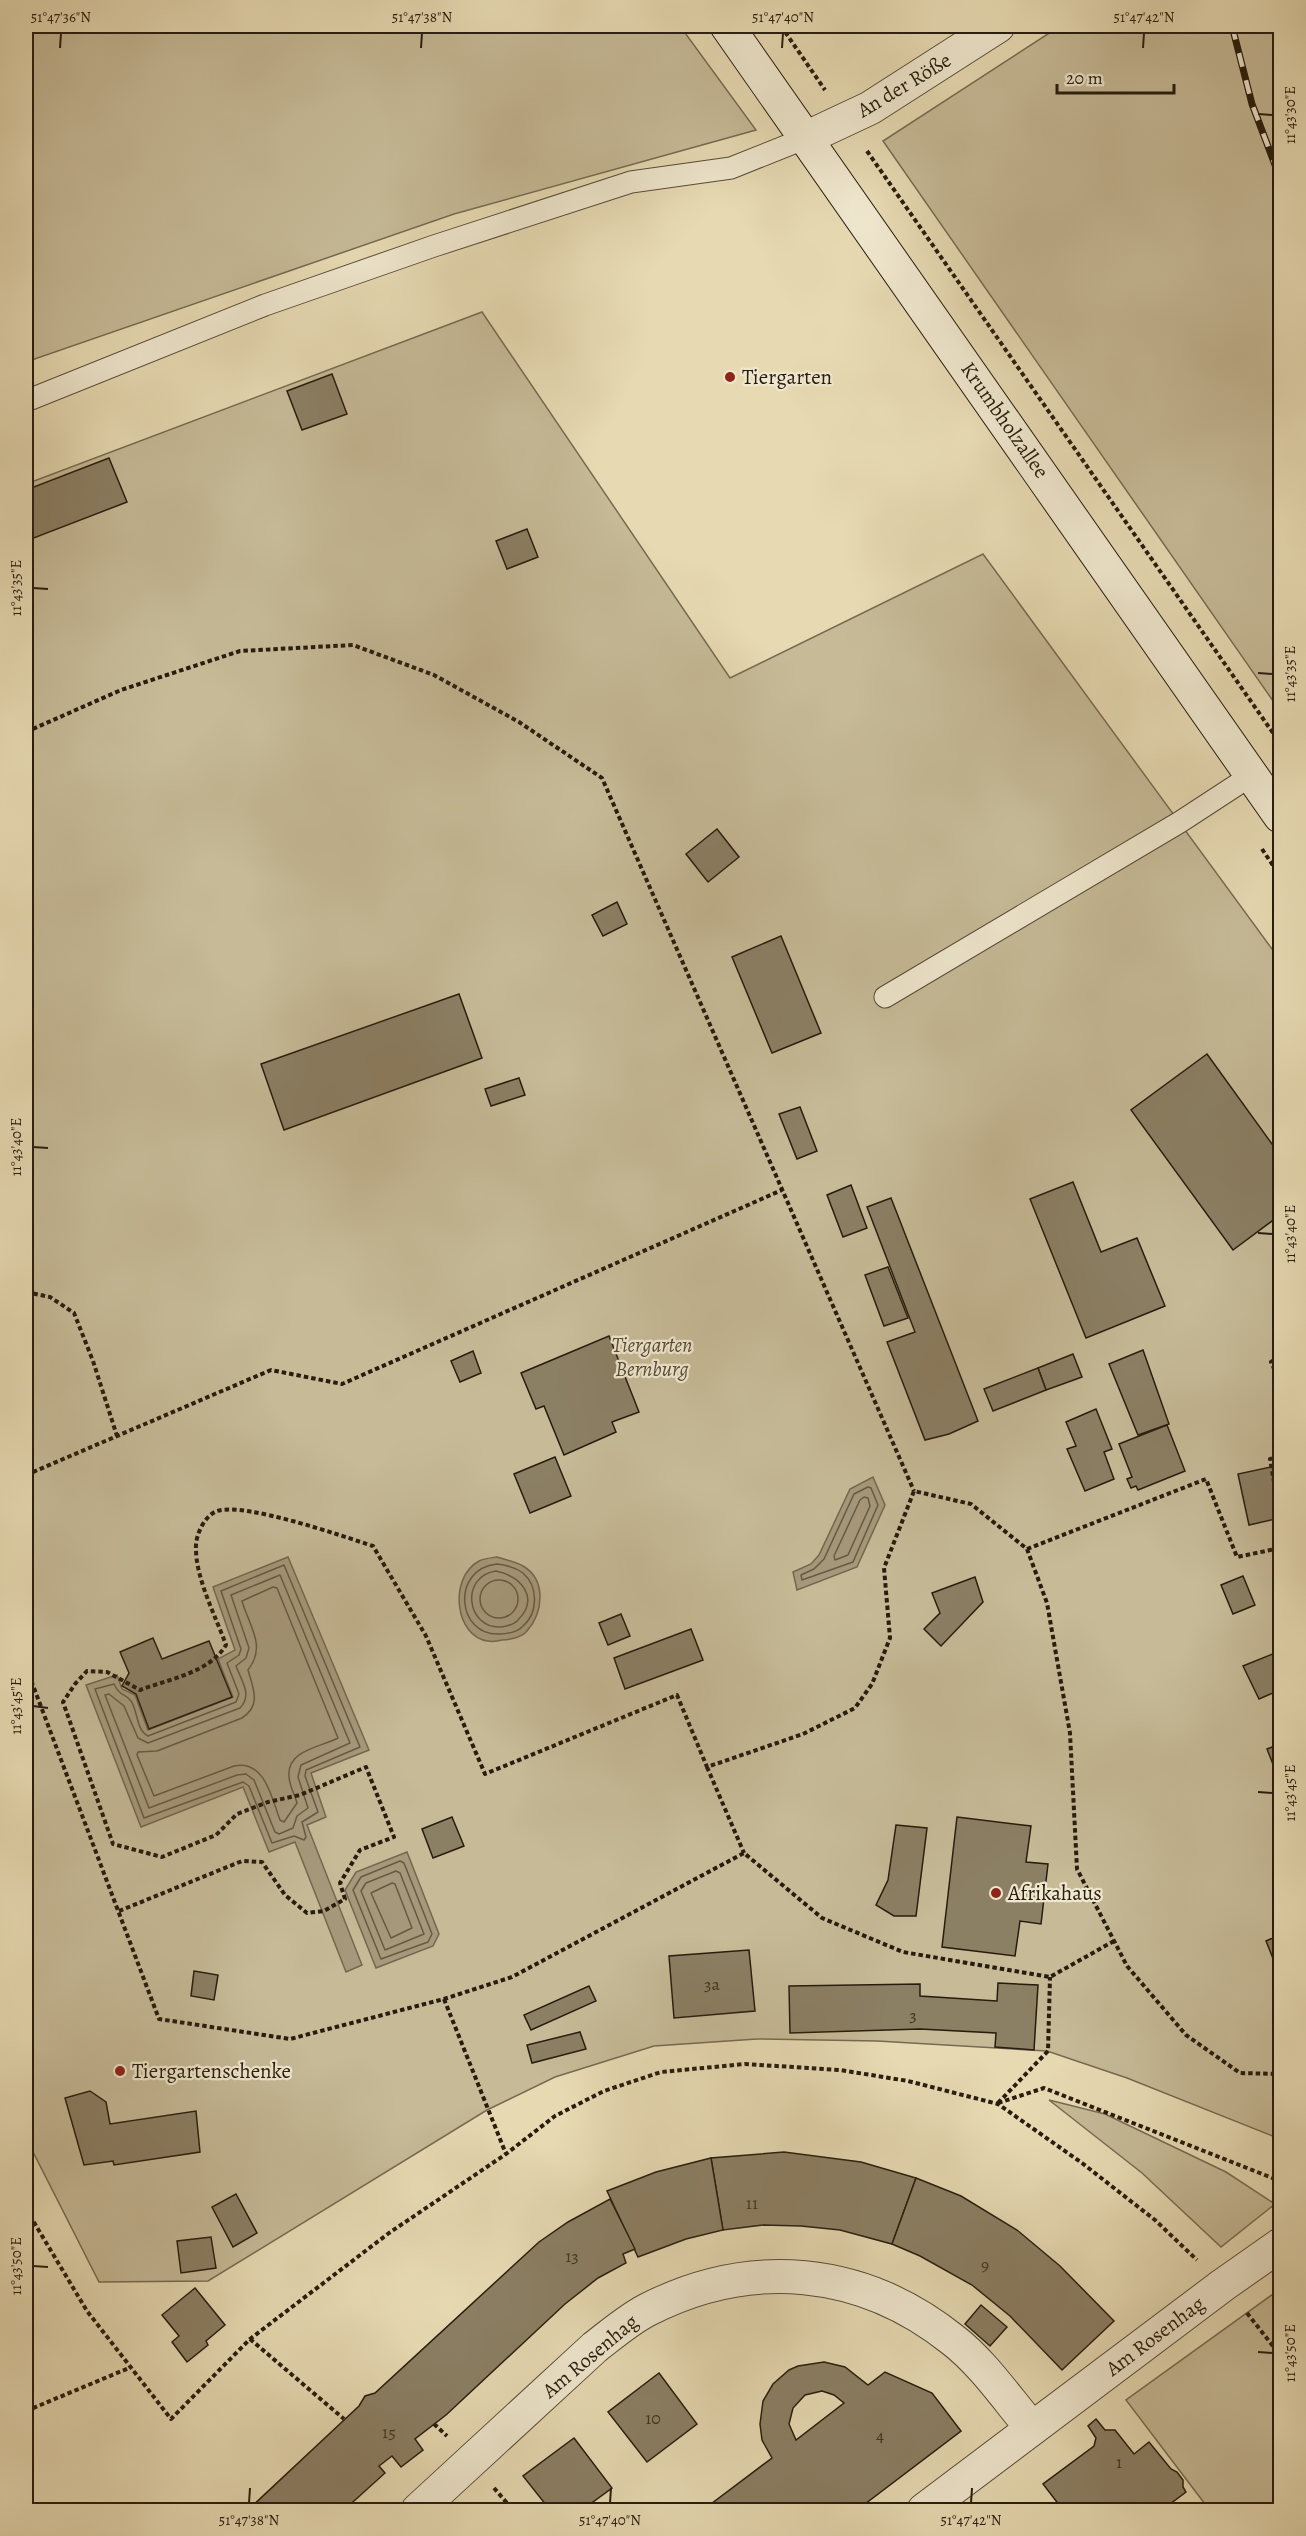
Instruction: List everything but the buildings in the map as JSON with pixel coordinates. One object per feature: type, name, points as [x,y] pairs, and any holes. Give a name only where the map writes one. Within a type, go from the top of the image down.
[{"type":"street","name":"Krumbholzallee","points":[[727,26],[1281,816]]},
{"type":"street","name":"An der Röße","points":[[806,138],[870,108],[998,26]]},
{"type":"street","name":"Am Rosenhag","points":[[924,2511],[1223,2284],[1281,2245]]},
{"type":"street","name":"Am Rosenhag","points":[[418,2511],[595,2347],[624,2324],[676,2296],[739,2278],[801,2276],[854,2286],[904,2306],[954,2340],[1032,2428]]},
{"type":"lane","points":[[26,401],[265,305],[434,246],[631,182],[731,168],[806,138]]},
{"type":"lane","points":[[885,997],[1180,822],[1252,775]]},
{"type":"path","points":[[781,26],[1281,743]]},
{"type":"path","points":[[26,732],[121,690],[240,651],[353,645],[434,675],[519,722],[602,778],[914,1491],[884,1568],[890,1638],[872,1684],[855,1708],[803,1734],[707,1767]]},
{"type":"path","points":[[26,1475],[271,1370],[342,1384],[782,1190]]},
{"type":"path","points":[[26,1292],[50,1297],[74,1313],[93,1361],[117,1436]]},
{"type":"path","points":[[1281,1356],[1271,1362],[1281,1381]]},
{"type":"path","points":[[1281,1457],[1269,1459],[1281,1516]]},
{"type":"path","points":[[1027,1549],[1206,1479],[1237,1557],[1281,1548]]},
{"type":"path","points":[[914,1491],[971,1504],[1027,1549],[1047,1603],[1070,1733],[1077,1869],[1127,1966],[1186,2035],[1239,2073],[1281,2074]]},
{"type":"path","points":[[118,1911],[242,1861],[262,1862],[285,1895],[307,1913],[324,1911],[345,1899],[340,1883],[360,1850],[394,1837],[366,1767],[300,1795],[268,1802],[237,1814],[216,1835],[162,1857],[113,1844],[63,1702],[87,1671],[107,1672],[140,1690],[208,1665],[222,1651],[226,1645],[197,1564],[195,1547],[197,1535],[208,1517],[216,1512],[232,1509],[312,1526],[374,1546],[426,1636],[485,1774],[677,1695],[744,1853],[822,1918],[903,1952],[1050,1977],[1114,1941]]},
{"type":"path","points":[[26,1667],[159,2019],[290,2039],[444,1999],[512,1977],[744,1853]]},
{"type":"path","points":[[998,2104],[1047,2051],[1050,1977]]},
{"type":"path","points":[[444,1999],[506,2154]]},
{"type":"path","points":[[26,2210],[87,2311],[129,2368],[171,2419],[250,2338],[389,2234],[506,2154],[555,2116],[604,2091],[661,2072],[745,2064],[840,2070],[908,2081],[998,2104],[1082,2163],[1155,2220],[1223,2284],[1281,2355]]},
{"type":"path","points":[[998,2104],[1044,2088],[1281,2181]]},
{"type":"path","points":[[250,2338],[344,2419]]},
{"type":"path","points":[[26,2410],[129,2368]]},
{"type":"green space","points":[[26,26],[680,26],[756,130],[454,214],[26,362]]},
{"type":"green space","points":[[1060,26],[1280,26],[1280,711],[883,141]]},
{"type":"green space","name":"Tiergarten Bernburg","points":[[482,312],[730,678],[983,554],[1280,960],[1280,2139],[1127,2078],[1047,2051],[877,2041],[757,2039],[654,2046],[555,2077],[487,2110],[208,2281],[99,2282],[26,2138],[26,484]]},
{"type":"green space","points":[[1049,2100],[1105,2114],[1226,2172],[1275,2204],[1221,2247],[1142,2173]]},
{"type":"green space","points":[[1280,2289],[1280,2510],[1206,2510],[1208,2508],[1126,2400]]},
{"type":"water","points":[[873,1477],[885,1505],[857,1567],[797,1590],[793,1572],[811,1564],[819,1555],[850,1489]]},
{"type":"water","points":[[288,1557],[369,1750],[311,1773],[326,1817],[307,1825],[362,1965],[346,1972],[295,1842],[269,1852],[243,1787],[141,1827],[86,1685],[117,1675],[122,1689],[135,1695],[148,1730],[233,1697],[218,1659],[235,1650],[213,1587]]},
{"type":"water","points":[[497,1557],[523,1566],[531,1572],[539,1588],[540,1597],[536,1615],[525,1633],[512,1639],[490,1641],[477,1637],[468,1629],[462,1618],[460,1593],[469,1569],[481,1560]]},
{"type":"water","points":[[407,1852],[439,1934],[433,1946],[376,1968],[345,1890],[356,1872]]},
{"type":"railway","points":[[1232,26],[1252,104],[1280,178]]},
{"type":"place","name":"Tiergarten","points":[[730,377]]},
{"type":"place","name":"Afrikahaus","points":[[996,1893]]},
{"type":"place","name":"Tiergartenschenke","points":[[120,2071]]}]
